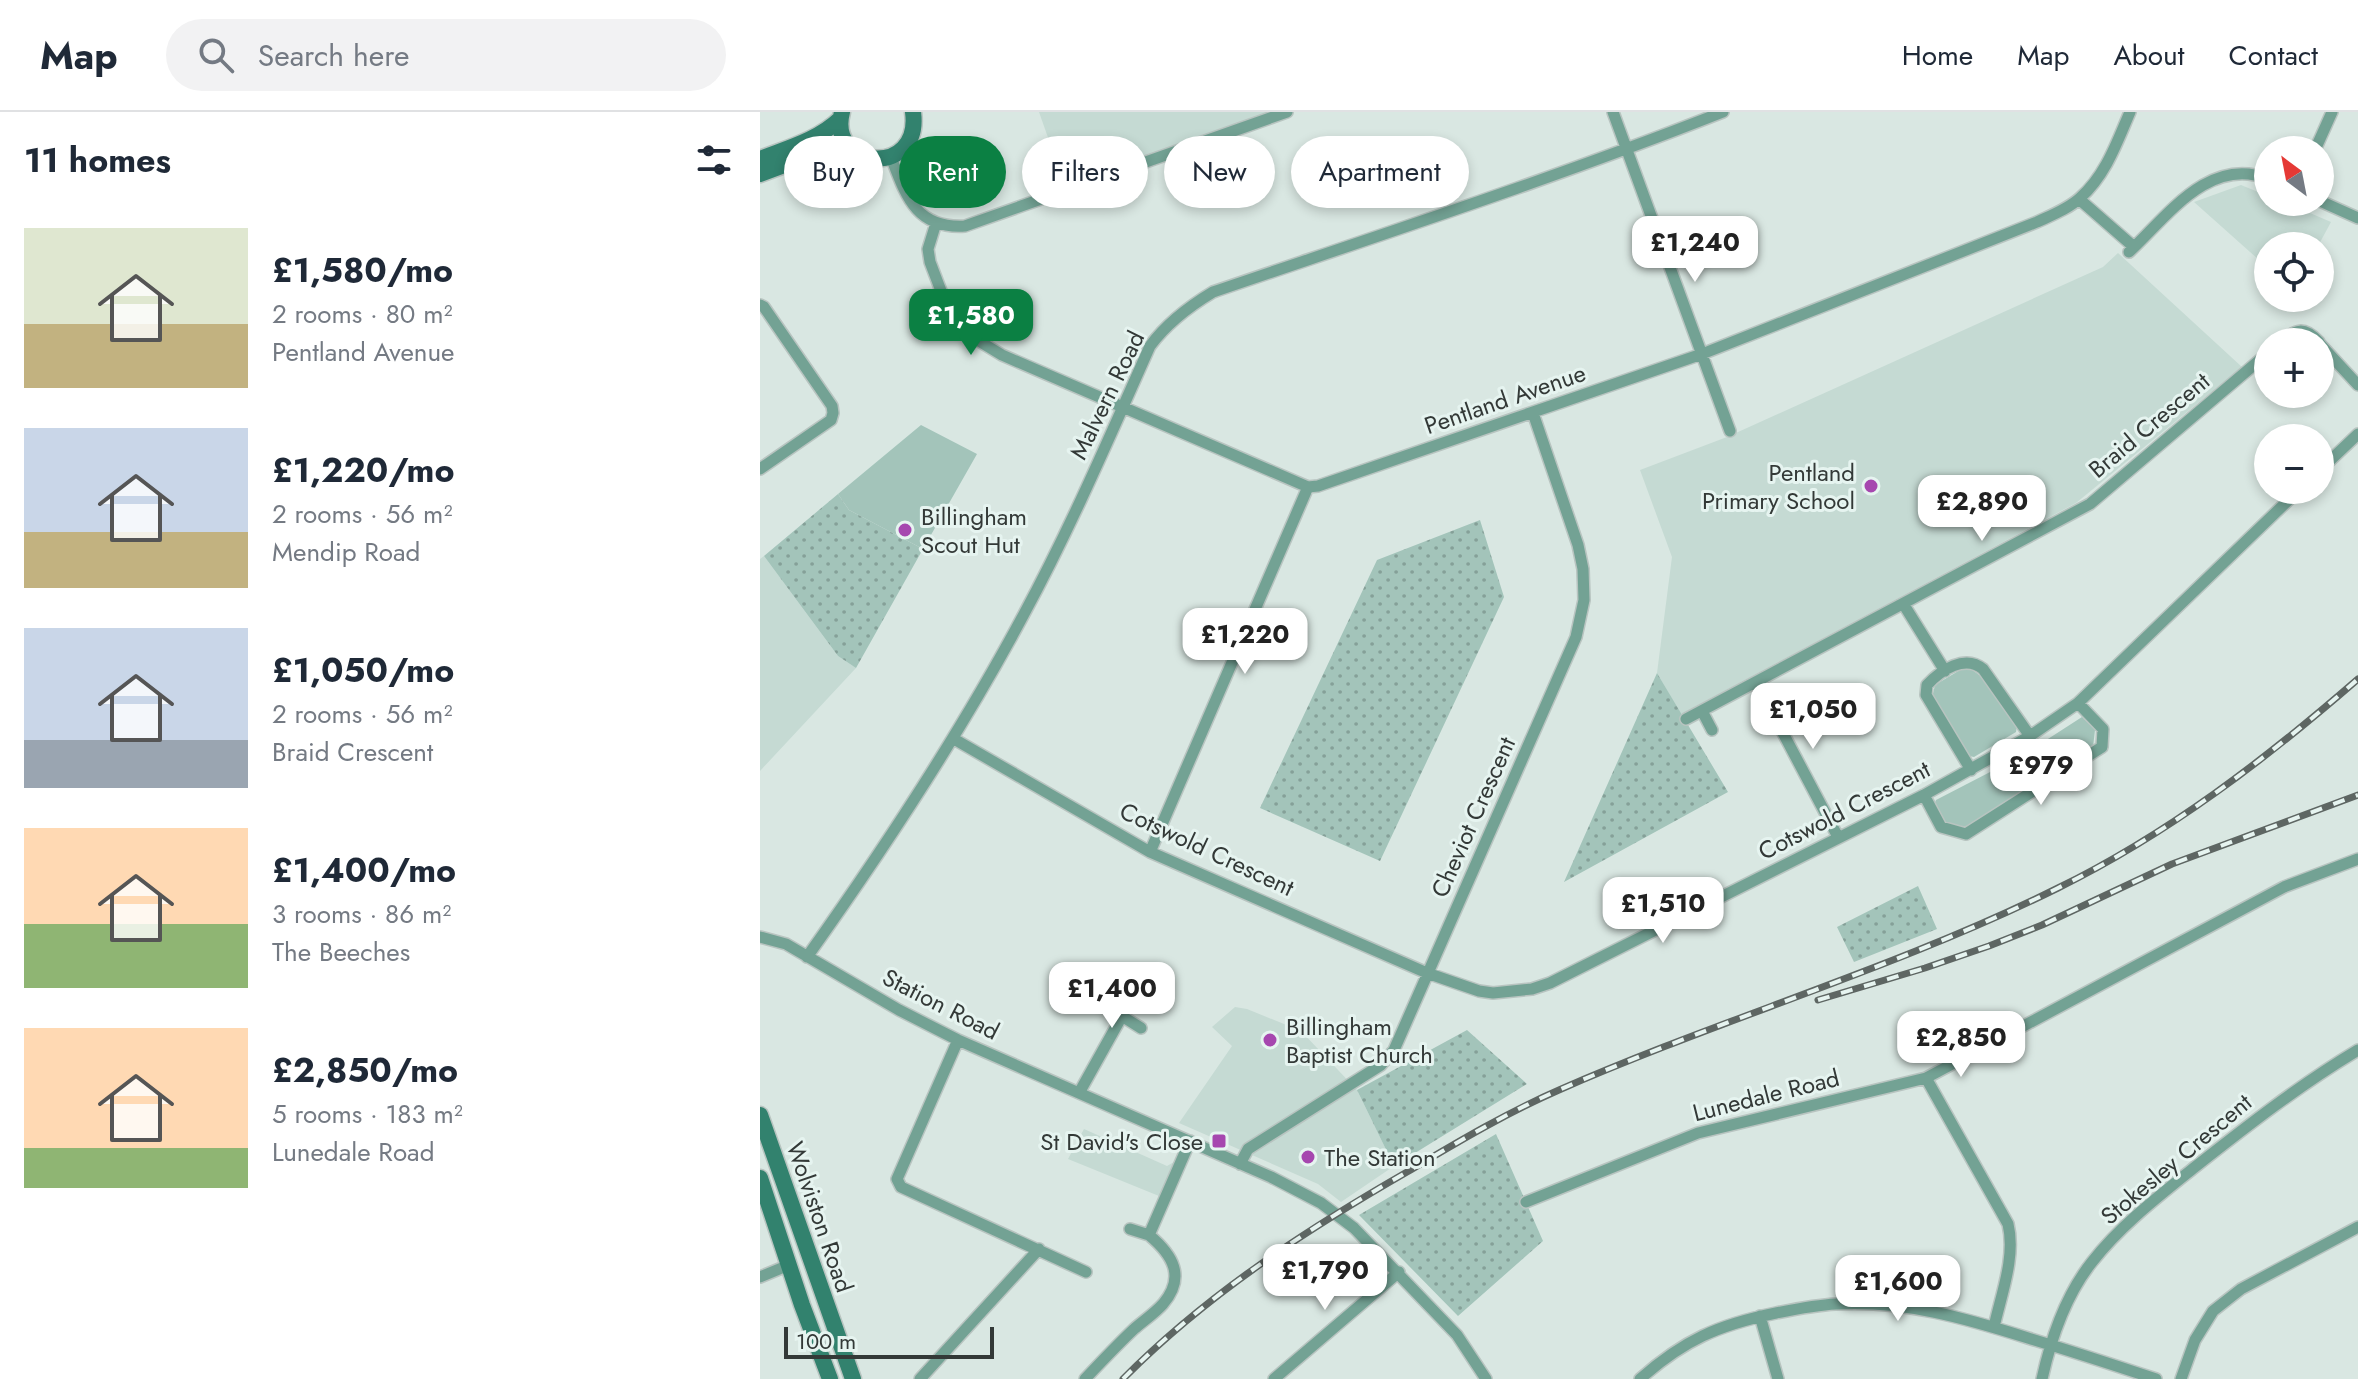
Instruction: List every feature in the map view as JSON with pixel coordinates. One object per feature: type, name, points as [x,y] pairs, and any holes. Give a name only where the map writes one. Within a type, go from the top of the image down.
[{"type":"street","points":[[883,158],[891,157],[908,144],[914,124],[913,112]]},
{"type":"street","points":[[891,157],[916,209],[936,223],[954,227],[975,223],[1256,117],[1287,112]]},
{"type":"street","points":[[1613,112],[1730,431]]},
{"type":"street","name":"Malvern Road","points":[[807,957],[882,852],[954,739],[1069,528],[1150,346],[1179,315],[1213,292],[1626,150],[1723,112]]},
{"type":"street","name":"Pentland Avenue","points":[[1308,487],[1702,354],[2037,222],[2079,199],[2104,171],[2130,112]]},
{"type":"street","points":[[2321,136],[2332,112]]},
{"type":"street","points":[[841,116],[843,136]]},
{"type":"street","points":[[760,159],[829,130],[841,116]]},
{"type":"street","points":[[760,174],[784,165]]},
{"type":"street","points":[[2079,199],[2131,250],[2188,194],[2203,184],[2243,174],[2254,175]]},
{"type":"street","points":[[2334,207],[2358,218]]},
{"type":"street","points":[[936,223],[928,249],[930,262],[946,304],[974,338],[1002,355],[1308,487],[1150,852]]},
{"type":"street","points":[[760,305],[832,406],[833,413],[831,420],[760,469]]},
{"type":"street","points":[[2334,359],[2358,385]]},
{"type":"street","name":"Braid Crescent","points":[[1686,719],[2090,504],[2254,365]]},
{"type":"street","name":"Cheviot Crescent","points":[[1240,1164],[1248,1149],[1381,1065],[1394,1050],[1580,622],[1584,600],[1578,545],[1533,413]]},
{"type":"street","points":[[2334,457],[2358,434]]},
{"type":"street","name":"Cotswold Crescent","points":[[954,739],[1150,852],[1427,973],[1479,991],[1493,993],[1532,989],[1550,983],[1924,795],[2030,736],[2078,703],[2284,504]]},
{"type":"street","points":[[1904,605],[1945,671]]},
{"type":"street","points":[[1971,770],[1926,695],[1927,685],[1945,671],[1964,661],[1976,663],[2030,736]]},
{"type":"street","points":[[1756,682],[1838,837]]},
{"type":"street","points":[[1924,795],[1941,827],[1966,834],[2102,747],[2103,729],[2078,703]]},
{"type":"street","points":[[1702,711],[1712,730]]},
{"type":"street","name":"Lunedale Road","points":[[1526,1202],[1698,1133],[1926,1078],[2284,887],[2358,859]]},
{"type":"street","name":"Station Road","points":[[760,937],[777,940],[958,1040],[1298,1190],[1336,1213],[1399,1272],[1457,1335],[1482,1378]]},
{"type":"street","points":[[1101,1003],[1141,1028]]},
{"type":"street","points":[[1079,1093],[1122,1016]]},
{"type":"street","points":[[958,1040],[897,1179],[901,1187],[1086,1272]]},
{"type":"street","name":"Stokesley Crescent","points":[[2042,1379],[2062,1313],[2091,1263],[2121,1230],[2251,1123],[2358,1050]]},
{"type":"street","points":[[1926,1078],[2008,1224],[2012,1239],[2010,1254],[1994,1327]]},
{"type":"street","name":"Wolviston Road","points":[[760,1115],[853,1379]]},
{"type":"street","points":[[1149,1235],[1190,1141]]},
{"type":"street","name":"Wolviston Road","points":[[760,1178],[830,1379]]},
{"type":"street","points":[[2181,1379],[2195,1340],[2213,1311],[2241,1289],[2358,1227]]},
{"type":"street","points":[[1085,1379],[1133,1329],[1161,1307],[1172,1289],[1174,1266],[1170,1255],[1149,1235],[1130,1229]]},
{"type":"street","points":[[920,1379],[1039,1249]]},
{"type":"street","points":[[760,1277],[789,1265]]},
{"type":"street","points":[[1274,1379],[1399,1272]]},
{"type":"street","points":[[1640,1379],[1682,1345],[1728,1325],[1808,1306],[1882,1304],[1953,1315],[2156,1379]]},
{"type":"street","points":[[1760,1316],[1778,1379]]},
{"type":"shaded area","points":[[1039,112],[1274,112],[1203,136],[1164,136],[1164,149],[1148,155],[1148,136],[1047,136]]},
{"type":"shaded area","points":[[2241,185],[2254,190],[2254,216],[2317,216],[2331,222],[2326,232],[2254,232],[2254,256],[2194,202]]},
{"type":"shaded area","name":"Pentland Primary School","points":[[2118,253],[2242,367],[2076,503],[1681,714],[1657,673],[1672,557],[1640,470],[1727,437],[2103,267]]},
{"type":"shaded area","points":[[921,425],[977,454],[923,549],[849,510],[838,494]]},
{"type":"shaded area","points":[[838,494],[849,510],[923,549],[856,668],[838,656],[764,556]]},
{"type":"shaded area","points":[[1480,520],[1504,597],[1380,861],[1260,808],[1377,560]]},
{"type":"shaded area","points":[[764,556],[838,656],[856,668],[760,771],[760,559]]},
{"type":"shaded area","points":[[1965,667],[1981,676],[2017,726],[2016,732],[1974,757],[1969,756],[1932,698],[1935,685]]},
{"type":"shaded area","points":[[1657,673],[1728,792],[1564,882]]},
{"type":"shaded area","points":[[2082,717],[2095,730],[2093,747],[1962,830],[1942,822],[1934,805],[1936,800],[2023,755]]},
{"type":"shaded area","points":[[1918,886],[1937,929],[1854,962],[1837,927]]},
{"type":"shaded area","points":[[1235,1007],[1301,1031],[1357,1090],[1394,1166],[1341,1202],[1318,1184],[1179,1123],[1232,1046],[1212,1027]]},
{"type":"shaded area","points":[[1467,1030],[1527,1084],[1394,1166],[1357,1090]]},
{"type":"shaded area","points":[[1084,1129],[1167,1166],[1181,1158],[1159,1196],[1068,1159]]},
{"type":"shaded area","points":[[1496,1134],[1543,1241],[1458,1316],[1359,1215]]},
{"type":"railway","points":[[1123,1379],[1188,1319],[1258,1266],[1332,1217],[1463,1139],[1559,1090],[1935,943],[1997,917],[2099,867],[2215,793],[2288,738],[2358,679]]},
{"type":"railway","points":[[1818,1000],[1989,946],[2042,925],[2172,864],[2358,795]]},
{"type":"place","name":"Pentland Primary School","points":[[1871,486]]},
{"type":"place","name":"Billingham Scout Hut","points":[[905,530]]},
{"type":"place","name":"Billingham Baptist Church","points":[[1270,1040]]},
{"type":"place","name":"St David's Close","points":[[1219,1141]]},
{"type":"place","name":"The Station","points":[[1308,1157]]}]
